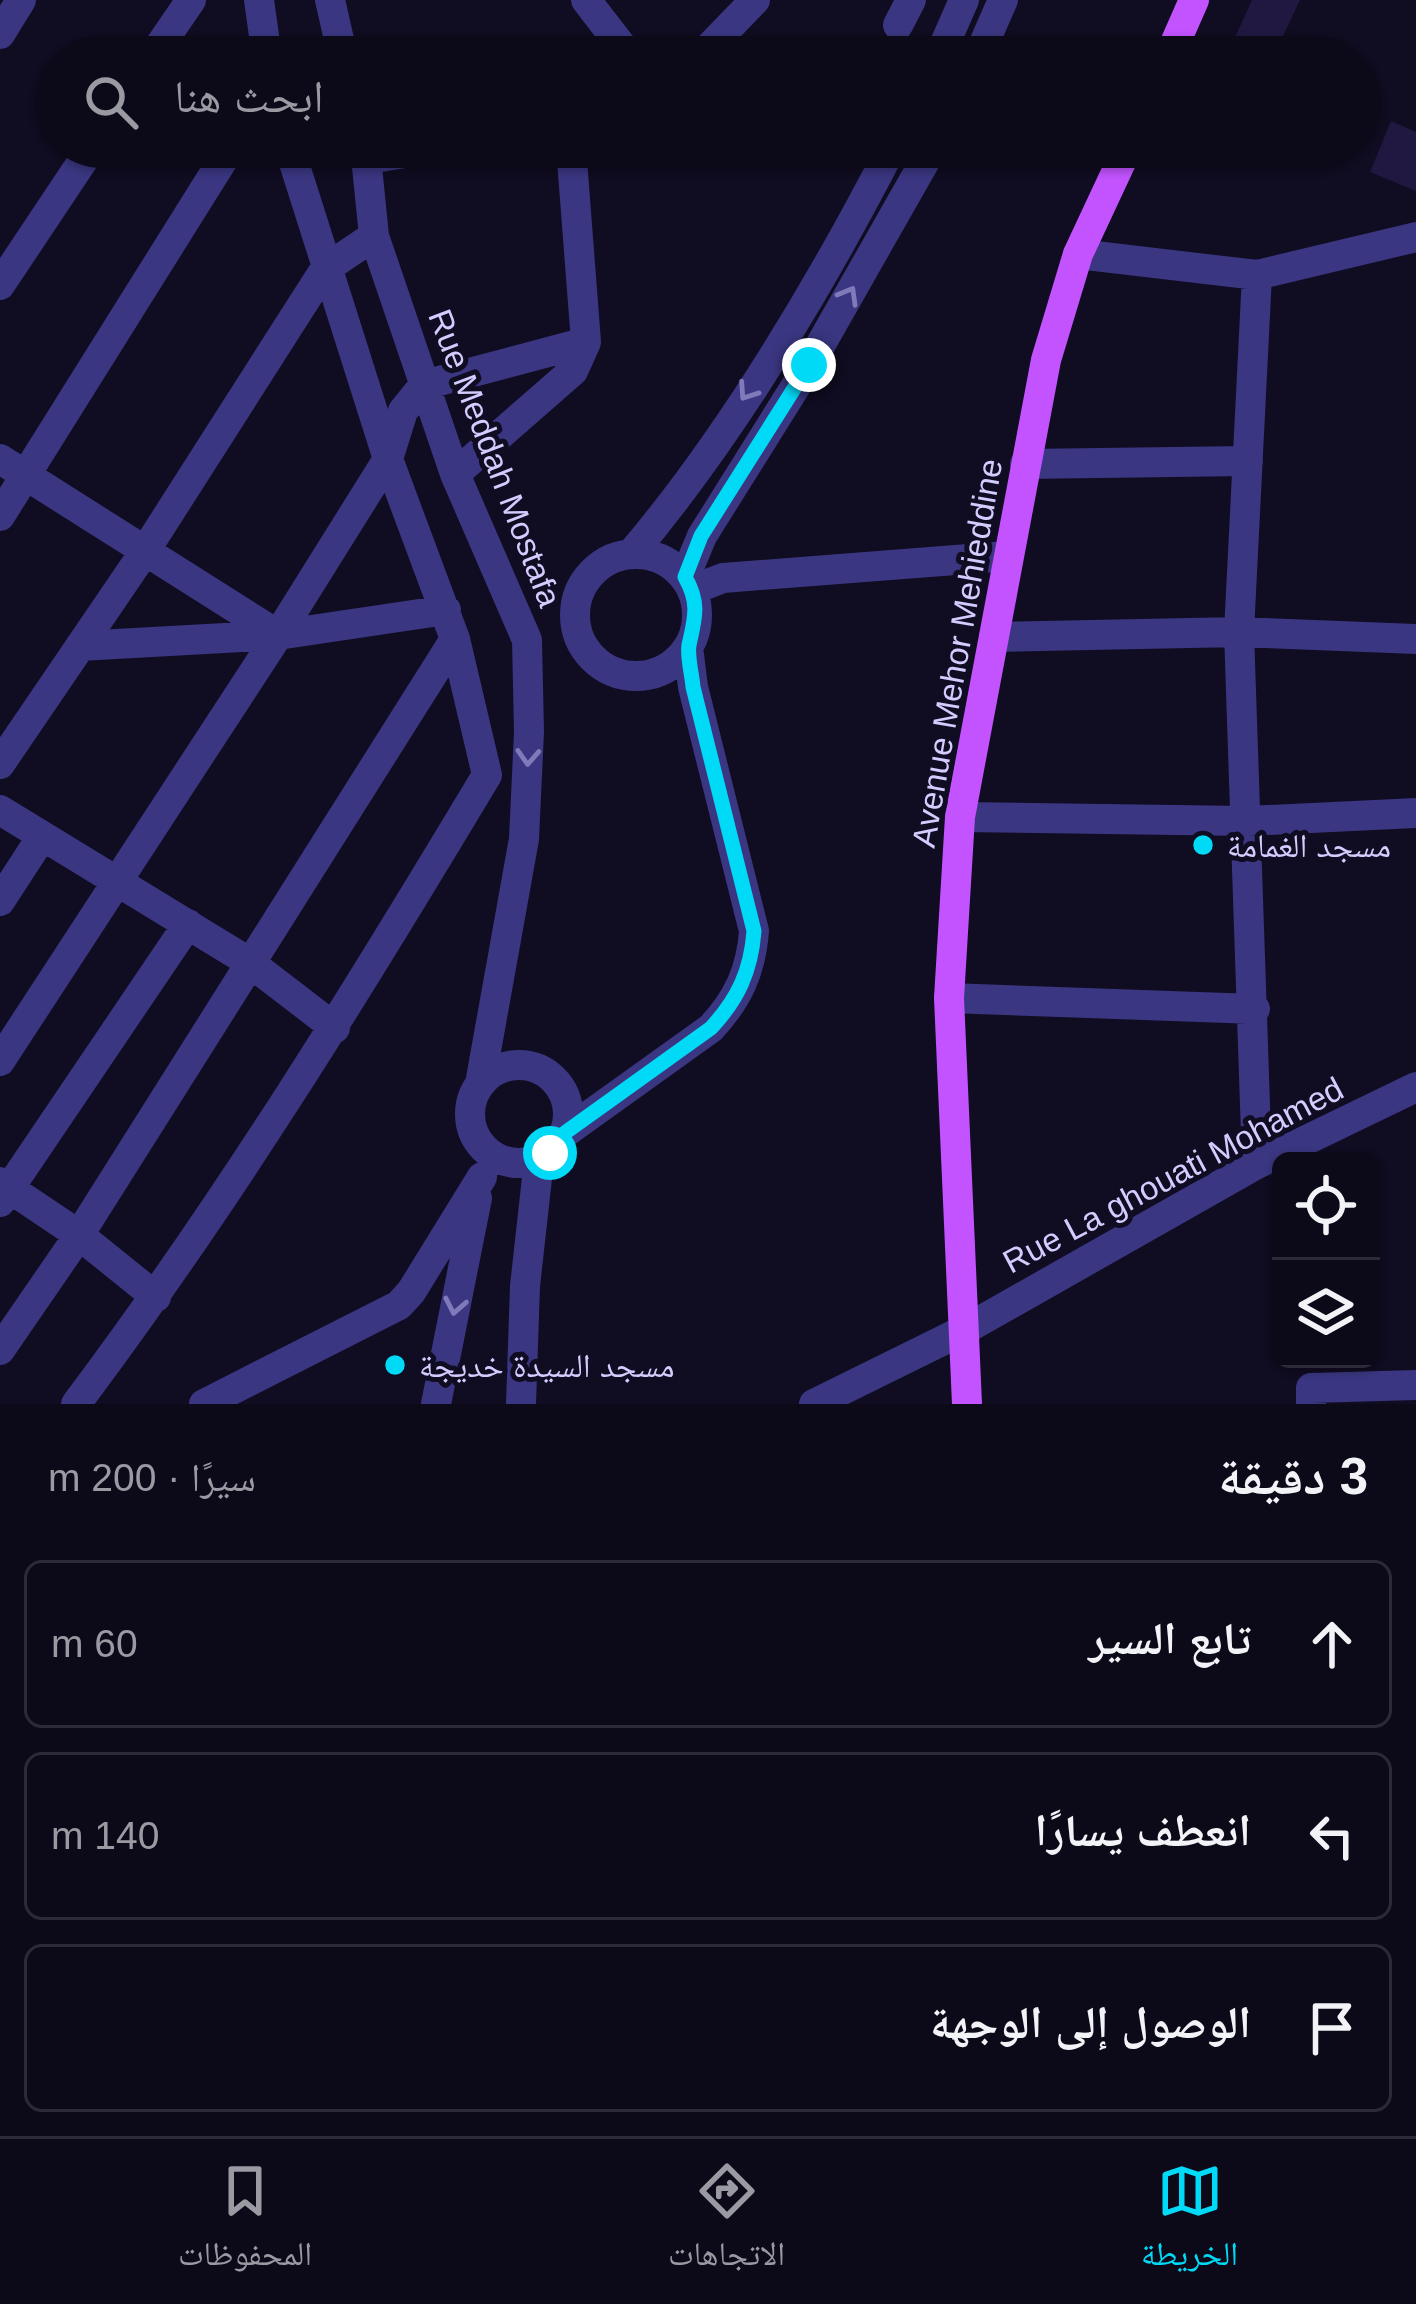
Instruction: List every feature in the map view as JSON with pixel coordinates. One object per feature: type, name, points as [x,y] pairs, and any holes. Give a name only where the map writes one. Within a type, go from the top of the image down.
[{"type":"main road","points":[[1178,36],[1194,0]]},
{"type":"main road","name":"Avenue Mehor Mehieddine","points":[[967,1404],[949,998],[960,817],[1046,360],[1078,254],[1117,168]]},
{"type":"street","points":[[0,34],[21,0]]},
{"type":"street","points":[[166,36],[190,0]]},
{"type":"street","points":[[259,0],[264,36]]},
{"type":"street","points":[[330,0],[339,36]]},
{"type":"street","points":[[586,0],[614,36]]},
{"type":"street","points":[[720,36],[755,0]]},
{"type":"street","points":[[948,36],[964,0]]},
{"type":"street","points":[[987,36],[1003,0]]},
{"type":"street","points":[[0,285],[78,168]]},
{"type":"street","points":[[0,516],[218,168]]},
{"type":"street","points":[[76,1404],[156,1297],[335,1028],[487,775],[450,624],[388,459],[295,168]]},
{"type":"street","name":"Rue Meddah Mostafa","points":[[367,168],[374,236],[424,385],[455,474],[527,640],[530,732],[524,839],[480,1084]]},
{"type":"street","points":[[455,474],[573,371],[586,342],[573,168]]},
{"type":"street","points":[[632,553],[667,512],[778,346],[880,168]]},
{"type":"street","points":[[483,1163],[539,1160],[566,1132],[711,1028],[730,1008],[752,958],[754,931],[693,687],[688,647],[697,619],[688,583],[701,536],[809,365],[921,168]]},
{"type":"street","points":[[0,764],[145,551],[325,268],[374,236]]},
{"type":"street","points":[[1078,254],[1257,275],[1416,237]]},
{"type":"street","points":[[1257,275],[1239,632],[1257,1164]]},
{"type":"street","points":[[0,1061],[278,635],[388,459],[403,411],[424,385],[586,342]]},
{"type":"street","points":[[0,459],[278,635]]},
{"type":"street","points":[[1025,464],[1248,461]]},
{"type":"street","points":[[688,647],[662,671],[626,676],[594,660],[575,629],[578,594],[586,578],[614,556],[632,553],[661,559],[688,583],[1007,556]]},
{"type":"street","points":[[80,646],[450,624]]},
{"type":"street","points":[[0,1350],[79,1234],[249,962],[450,624]]},
{"type":"street","points":[[527,640],[575,629]]},
{"type":"street","points":[[994,637],[1239,632],[1416,639]]},
{"type":"street","points":[[0,810],[249,962],[335,1028]]},
{"type":"street","points":[[960,817],[1247,821],[1416,813]]},
{"type":"street","points":[[0,901],[41,838]]},
{"type":"street","points":[[156,1297],[79,1234],[3,1190],[188,923]]},
{"type":"street","points":[[949,998],[1255,1009]]},
{"type":"street","points":[[436,1404],[483,1163],[470,1111],[480,1084],[506,1067],[521,1065],[550,1075],[567,1101],[566,1132]]},
{"type":"street","name":"Rue La ghouati Mohamed","points":[[814,1404],[966,1329],[1257,1164],[1416,1087]]},
{"type":"street","points":[[521,1404],[525,1286],[539,1160]]},
{"type":"street","points":[[204,1404],[399,1305],[411,1292],[483,1163]]},
{"type":"street","points":[[1311,1404],[1311,1388],[1416,1385]]},
{"type":"building","points":[[1252,0],[1300,0],[1283,36],[1236,36]]},
{"type":"building","points":[[1391,121],[1416,132],[1416,191],[1370,172],[1380,168],[1380,148]]},
{"type":"place","name":"مسجد الغمامة","points":[[1203,845]]},
{"type":"place","name":"مسجد السيدة خديجة","points":[[395,1365]]},
{"type":"route","points":[[550,1153],[566,1132],[711,1028],[730,1008],[752,958],[754,931],[693,687],[688,647],[697,604],[685,577],[701,536],[809,365]]}]
